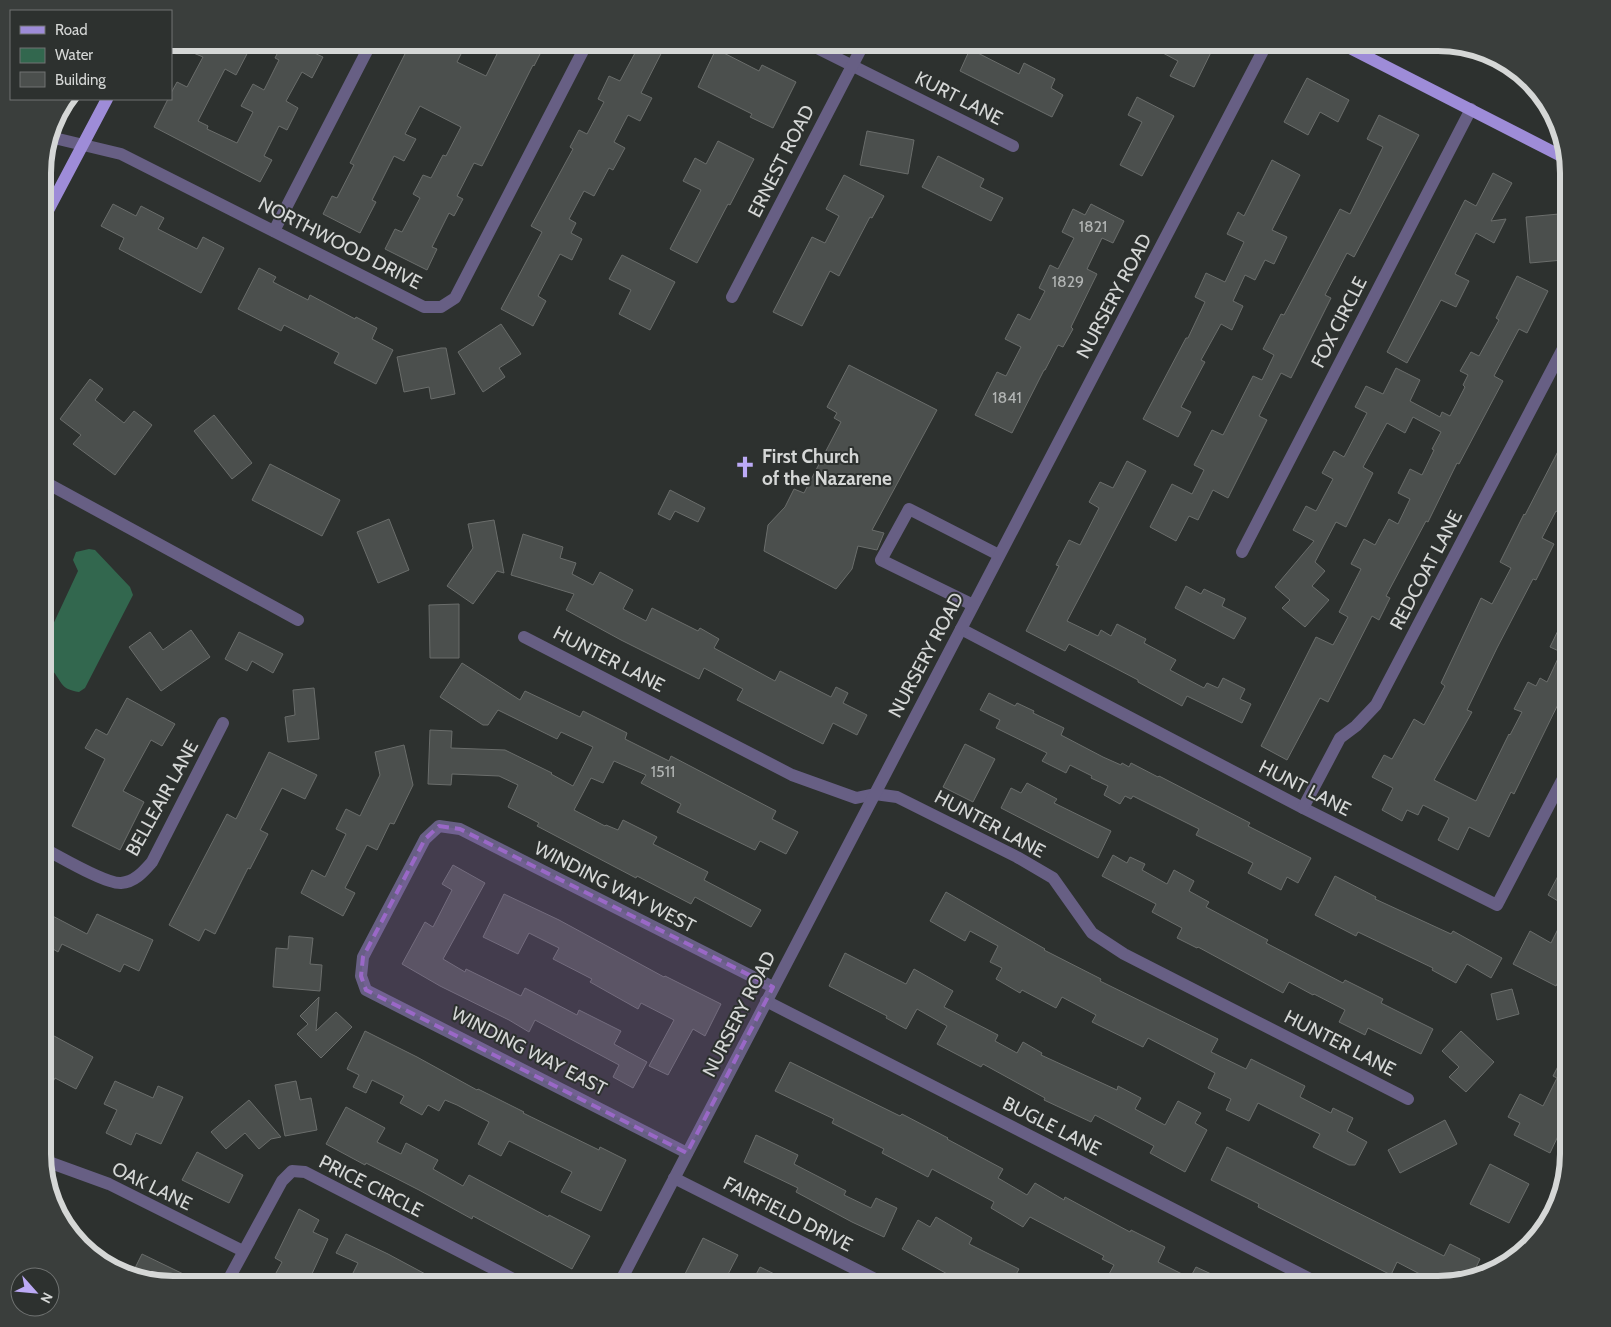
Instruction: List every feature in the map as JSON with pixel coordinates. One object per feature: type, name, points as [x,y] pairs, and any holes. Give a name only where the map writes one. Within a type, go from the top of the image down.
[{"type":"main road","points":[[1358,51],[1558,154]]},
{"type":"main road","points":[[52,203],[106,100]]},
{"type":"street","points":[[274,231],[366,51]]},
{"type":"street","name":"NORTHWOOD DRIVE","points":[[56,139],[121,154],[424,308],[441,307],[455,298],[582,51]]},
{"type":"street","name":"KURT LANE","points":[[825,51],[1013,146]]},
{"type":"street","name":"ERNEST ROAD","points":[[732,297],[859,51]]},
{"type":"street","name":"NURSERY ROAD","points":[[623,1276],[1263,51]]},
{"type":"street","name":"FOX CIRCLE","points":[[1242,552],[1471,109]]},
{"type":"street","name":"REDCOAT LANE","points":[[1303,808],[1340,738],[1356,726],[1376,705],[1560,354]]},
{"type":"street","points":[[52,486],[298,620]]},
{"type":"street","points":[[973,606],[881,560],[910,509],[999,555]]},
{"type":"street","name":"HUNT LANE","points":[[961,629],[1303,808],[1497,905],[1560,784]]},
{"type":"street","name":"HUNTER LANE","points":[[524,637],[792,775],[856,798],[875,794],[897,797],[1017,857],[1053,878],[1092,933],[1124,954],[1408,1099]]},
{"type":"street","name":"BELLEAIR LANE","points":[[52,853],[107,881],[120,884],[141,874],[152,862],[223,724]]},
{"type":"street","name":"WINDING WAY WEST","points":[[361,976],[363,957],[425,839],[439,826],[460,829],[773,988]]},
{"type":"street","name":"WINDING WAY EAST","points":[[361,976],[366,990],[687,1153]]},
{"type":"street","name":"BUGLE LANE","points":[[766,1001],[1304,1276]]},
{"type":"street","name":"OAK LANE","points":[[52,1163],[109,1184],[243,1251]]},
{"type":"street","name":"PRICE CIRCLE","points":[[230,1276],[282,1181],[292,1171],[305,1172],[507,1276]]},
{"type":"street","name":"FAIRFIELD DRIVE","points":[[674,1178],[869,1276]]},
{"type":"highlighted area","points":[[439,826],[460,829],[773,987],[687,1153],[366,990],[361,976],[363,957],[425,839]]},
{"type":"water","points":[[89,549],[95,550],[130,587],[133,595],[85,688],[79,692],[66,687],[52,671],[52,627],[78,571],[73,560],[76,552]]},
{"type":"building","points":[[278,51],[312,51],[323,57],[312,78],[302,72],[286,101],[298,108],[287,130],[279,126],[264,156],[272,160],[260,182],[154,127],[168,100],[172,100],[172,91],[177,82],[187,87],[203,57],[191,52],[248,52],[236,75],[225,69],[198,121],[208,126],[207,129],[237,143],[253,112],[241,106],[253,84],[264,90],[279,60],[275,58]]},
{"type":"building","points":[[406,51],[462,51],[457,62],[486,76],[498,51],[542,51],[482,166],[474,163],[457,196],[463,199],[454,216],[449,213],[432,247],[437,249],[427,270],[385,249],[395,229],[402,232],[420,198],[413,194],[423,175],[431,178],[443,155],[446,156],[461,127],[420,106],[405,134],[416,139],[404,161],[394,156],[372,200],[376,202],[360,233],[323,214],[332,196],[337,198],[354,165],[350,163]]},
{"type":"building","points":[[632,51],[662,51],[641,93],[652,98],[640,121],[628,115],[614,142],[625,148],[613,170],[609,168],[594,196],[584,191],[569,219],[576,223],[571,233],[582,239],[572,260],[560,254],[538,296],[546,301],[533,326],[501,309],[542,232],[531,226],[573,149],[570,147],[579,130],[587,134],[604,102],[598,99],[609,76],[620,81],[635,53]]},
{"type":"building","points":[[715,51],[720,51],[759,71],[762,65],[796,82],[773,128],[750,117],[752,114],[698,87]]},
{"type":"building","points":[[969,51],[974,51],[1019,74],[1024,63],[1055,79],[1051,88],[1063,95],[1052,117],[960,71]]},
{"type":"building","points":[[1159,51],[1212,51],[1194,87],[1170,76],[1178,61]]},
{"type":"building","points":[[1307,78],[1349,100],[1338,122],[1320,112],[1308,135],[1284,122]]},
{"type":"building","points":[[1137,97],[1174,116],[1142,176],[1120,165],[1142,122],[1128,115]]},
{"type":"building","points":[[1379,115],[1419,135],[1354,257],[1347,253],[1325,295],[1331,298],[1291,378],[1281,373],[1259,416],[1267,420],[1228,498],[1213,490],[1198,520],[1189,516],[1176,541],[1150,527],[1172,484],[1192,494],[1204,470],[1194,465],[1212,430],[1223,435],[1253,376],[1262,380],[1274,355],[1263,349],[1281,314],[1284,315],[1340,209],[1350,214],[1383,147],[1367,139]]},
{"type":"building","points":[[867,131],[914,140],[908,174],[860,165]]},
{"type":"building","points":[[718,141],[754,159],[697,263],[670,249],[701,190],[683,181],[695,158],[706,164]]},
{"type":"building","points":[[938,156],[984,179],[980,187],[1003,198],[991,221],[922,187]]},
{"type":"building","points":[[1272,160],[1300,175],[1272,230],[1287,237],[1274,264],[1265,260],[1255,280],[1245,275],[1233,301],[1243,306],[1232,330],[1221,324],[1201,360],[1205,362],[1181,407],[1191,412],[1178,437],[1143,419],[1186,338],[1188,338],[1205,302],[1195,297],[1206,273],[1225,282],[1244,242],[1227,234],[1238,212],[1244,216]]},
{"type":"building","points":[[1493,173],[1512,183],[1491,221],[1506,219],[1494,243],[1476,233],[1455,274],[1469,281],[1456,307],[1441,300],[1407,363],[1387,352],[1465,200],[1476,206]]},
{"type":"building","points":[[844,175],[884,196],[872,218],[870,217],[839,276],[830,271],[802,326],[773,312],[812,237],[825,243],[839,216],[826,209]]},
{"type":"building","points":[[113,204],[136,216],[141,206],[164,218],[158,229],[197,249],[203,237],[224,248],[201,293],[119,249],[124,238],[101,226]]},
{"type":"building","points":[[1091,204],[1124,221],[1113,243],[1102,238],[1087,269],[1097,274],[1071,327],[1073,329],[1063,347],[1058,345],[1012,433],[975,415],[997,372],[1006,376],[1021,347],[1005,339],[1018,314],[1030,320],[1045,291],[1039,288],[1050,265],[1058,269],[1074,238],[1062,232],[1073,209],[1085,215]]},
{"type":"building","points":[[1559,214],[1560,260],[1530,263],[1526,217]]},
{"type":"building","points":[[622,255],[675,282],[650,330],[619,314],[631,290],[609,279]]},
{"type":"building","points":[[259,268],[276,277],[273,282],[308,300],[310,295],[355,319],[356,317],[377,328],[372,339],[393,350],[376,384],[334,363],[339,353],[284,325],[281,331],[238,309]]},
{"type":"building","points":[[1517,276],[1548,291],[1527,333],[1519,329],[1494,376],[1503,381],[1459,464],[1457,463],[1428,522],[1426,521],[1386,596],[1390,598],[1379,620],[1372,616],[1328,702],[1320,698],[1287,760],[1261,746],[1316,637],[1333,645],[1348,617],[1339,612],[1361,569],[1351,564],[1364,539],[1375,545],[1389,519],[1398,524],[1410,499],[1398,493],[1410,469],[1422,475],[1441,432],[1413,417],[1405,433],[1387,423],[1363,467],[1373,473],[1346,527],[1336,522],[1315,562],[1325,571],[1312,586],[1329,600],[1305,627],[1282,608],[1290,600],[1275,587],[1314,541],[1293,530],[1306,506],[1316,511],[1333,479],[1322,473],[1334,451],[1344,457],[1367,413],[1355,407],[1366,386],[1383,394],[1396,368],[1420,380],[1410,401],[1440,417],[1442,412],[1450,416],[1465,387],[1463,385],[1468,375],[1460,371],[1471,352],[1479,356],[1499,320],[1496,318]]},
{"type":"building","points":[[501,324],[521,354],[499,368],[505,377],[483,392],[458,352]]},
{"type":"building","points":[[446,348],[455,394],[431,399],[429,387],[404,392],[397,357]]},
{"type":"building","points":[[849,365],[937,410],[872,530],[884,533],[877,550],[858,546],[852,569],[836,589],[764,551],[768,525],[785,507],[794,489],[804,493],[841,422],[834,418],[837,413],[827,407]]},
{"type":"building","points":[[90,379],[103,389],[95,400],[124,423],[134,411],[152,425],[115,475],[73,444],[81,435],[60,419]]},
{"type":"building","points":[[214,415],[252,463],[232,479],[194,431]]},
{"type":"building","points":[[1560,447],[1560,508],[1558,512],[1556,511],[1542,538],[1554,544],[1536,580],[1533,579],[1497,648],[1467,710],[1472,712],[1434,780],[1476,801],[1522,712],[1514,709],[1528,682],[1536,686],[1540,678],[1547,682],[1560,654],[1560,700],[1514,794],[1511,792],[1489,837],[1469,827],[1458,850],[1438,840],[1449,818],[1423,805],[1418,815],[1407,810],[1402,821],[1382,810],[1393,788],[1372,777],[1384,755],[1392,759],[1414,719],[1424,725],[1445,686],[1441,683],[1481,598],[1492,604],[1511,568],[1500,562]]},
{"type":"building","points":[[1127,461],[1146,471],[1067,621],[1098,636],[1101,630],[1111,636],[1117,624],[1146,639],[1144,643],[1176,660],[1170,670],[1204,688],[1207,683],[1218,688],[1223,678],[1245,689],[1240,699],[1251,704],[1242,723],[1187,696],[1182,706],[1138,682],[1138,680],[1069,644],[1065,651],[1026,631],[1059,566],[1056,565],[1069,540],[1080,545],[1099,508],[1089,502],[1100,482],[1113,488]]},
{"type":"building","points":[[270,464],[340,500],[322,536],[252,500]]},
{"type":"building","points":[[670,490],[705,508],[698,522],[675,511],[670,520],[658,514]]},
{"type":"building","points":[[389,519],[409,570],[378,583],[357,532]]},
{"type":"building","points":[[494,520],[504,573],[497,571],[473,604],[447,586],[473,548],[468,524]]},
{"type":"building","points":[[523,534],[563,547],[560,558],[576,563],[572,574],[593,585],[600,572],[633,590],[623,609],[646,621],[652,608],[698,631],[700,628],[719,639],[714,648],[775,681],[780,671],[831,697],[836,687],[848,693],[843,703],[867,715],[857,735],[833,723],[823,744],[737,700],[743,689],[704,668],[699,679],[566,610],[574,594],[511,575]]},
{"type":"building","points":[[1186,586],[1201,594],[1204,589],[1225,599],[1222,606],[1246,618],[1234,639],[1175,608]]},
{"type":"building","points":[[459,604],[459,658],[430,658],[429,605]]},
{"type":"building","points":[[1560,626],[1560,652],[1550,647]]},
{"type":"building","points":[[191,630],[210,657],[161,691],[129,647],[150,632],[163,650]]},
{"type":"building","points":[[239,632],[283,654],[273,673],[252,661],[247,671],[225,659]]},
{"type":"building","points":[[462,663],[520,700],[525,691],[580,717],[583,711],[627,733],[625,739],[669,761],[671,756],[776,811],[772,819],[798,832],[786,854],[760,841],[755,850],[677,812],[681,804],[641,783],[646,775],[614,761],[603,783],[591,778],[574,810],[605,826],[618,830],[623,820],[657,837],[653,844],[708,872],[704,880],[761,910],[751,927],[695,897],[691,904],[637,876],[636,878],[537,826],[539,823],[508,807],[518,785],[499,776],[452,774],[451,785],[428,784],[430,730],[452,731],[451,748],[505,750],[552,773],[573,786],[593,747],[561,732],[557,739],[498,710],[488,725],[483,725],[440,697]]},
{"type":"building","points":[[314,688],[319,739],[288,742],[285,717],[295,715],[293,690]]},
{"type":"building","points":[[989,693],[1015,706],[1017,703],[1034,711],[1033,713],[1064,728],[1061,735],[1103,757],[1129,767],[1131,763],[1159,776],[1250,823],[1248,826],[1311,858],[1298,883],[1287,877],[1281,890],[1248,873],[1253,863],[1196,835],[1199,829],[1133,796],[1131,799],[1125,796],[1120,804],[1104,795],[1108,786],[1091,778],[1092,776],[1070,765],[1066,773],[1042,761],[1047,753],[996,728],[1000,720],[980,710]]},
{"type":"building","points":[[127,698],[175,724],[162,746],[151,740],[123,791],[144,802],[120,850],[72,826],[105,759],[85,748],[96,729],[107,735]]},
{"type":"building","points":[[965,744],[995,759],[973,802],[943,787]]},
{"type":"building","points":[[404,745],[413,785],[394,824],[390,823],[377,850],[367,845],[345,888],[355,893],[343,916],[301,893],[312,870],[325,877],[346,834],[336,829],[346,809],[360,816],[380,775],[375,752]]},
{"type":"building","points":[[269,752],[317,775],[305,799],[282,788],[260,830],[268,834],[250,869],[248,868],[215,934],[205,929],[199,941],[169,925],[227,814],[236,819]]},
{"type":"building","points":[[1027,783],[1057,799],[1054,803],[1111,831],[1098,858],[1001,808],[1011,788],[1021,793]]},
{"type":"building","points":[[1113,855],[1127,863],[1130,857],[1145,864],[1142,870],[1167,884],[1174,870],[1194,881],[1189,891],[1209,902],[1206,907],[1268,940],[1266,943],[1343,983],[1345,980],[1383,999],[1381,1003],[1433,1029],[1421,1054],[1368,1028],[1365,1035],[1339,1022],[1345,1010],[1289,982],[1283,993],[1198,947],[1177,938],[1182,928],[1152,912],[1156,904],[1102,876]]},
{"type":"building","points":[[453,865],[485,883],[443,959],[465,972],[466,969],[521,996],[525,988],[577,1015],[579,1010],[621,1031],[614,1044],[647,1062],[633,1088],[613,1077],[619,1065],[535,1020],[529,1032],[402,964],[425,922],[433,927],[452,890],[442,884]]},
{"type":"building","points":[[1560,872],[1560,902],[1548,895]]},
{"type":"building","points":[[1335,876],[1376,897],[1375,899],[1451,934],[1453,931],[1502,958],[1491,978],[1467,964],[1456,983],[1432,970],[1433,968],[1358,932],[1356,936],[1315,915]]},
{"type":"building","points":[[946,892],[1044,950],[1101,979],[1100,981],[1218,1039],[1211,1052],[1246,1069],[1251,1059],[1305,1086],[1300,1097],[1331,1113],[1333,1108],[1353,1118],[1347,1131],[1367,1142],[1355,1165],[1349,1165],[1313,1147],[1320,1134],[1258,1103],[1249,1121],[1226,1110],[1231,1099],[1208,1088],[1215,1073],[1148,1038],[1143,1047],[1092,1022],[1096,1015],[1062,997],[1056,1008],[1022,990],[1020,993],[996,979],[1002,968],[990,962],[998,946],[970,931],[965,941],[930,921]]},
{"type":"building","points":[[504,894],[559,920],[664,977],[721,1004],[705,1036],[693,1029],[668,1075],[649,1066],[674,1020],[641,1003],[638,1009],[590,982],[592,979],[553,959],[559,948],[529,933],[518,954],[483,937]]},
{"type":"building","points":[[97,914],[153,940],[139,971],[124,964],[120,972],[62,944],[58,952],[52,948],[52,916],[87,934]]},
{"type":"building","points":[[1560,925],[1560,978],[1556,986],[1513,964],[1530,931],[1551,943]]},
{"type":"building","points":[[289,936],[313,938],[310,964],[322,965],[320,991],[273,987],[276,948],[288,949]]},
{"type":"building","points":[[845,953],[906,984],[914,969],[953,991],[944,1007],[998,1035],[995,1041],[1017,1053],[1023,1042],[1042,1053],[1041,1055],[1117,1090],[1118,1086],[1141,1098],[1135,1109],[1165,1125],[1178,1101],[1201,1113],[1195,1123],[1207,1130],[1185,1172],[1150,1153],[1154,1146],[1095,1115],[1091,1122],[1044,1100],[1045,1098],[983,1064],[981,1067],[937,1044],[947,1026],[917,1009],[906,1029],[886,1018],[887,1016],[829,986]]},
{"type":"building","points":[[1512,989],[1519,1014],[1497,1020],[1491,994]]},
{"type":"building","points":[[319,997],[316,1031],[336,1012],[352,1027],[321,1058],[297,1034],[308,1024],[300,1016]]},
{"type":"building","points":[[365,1031],[523,1113],[599,1150],[600,1147],[626,1160],[601,1211],[561,1192],[572,1172],[509,1141],[501,1156],[478,1144],[489,1122],[457,1105],[445,1100],[439,1111],[428,1105],[422,1115],[400,1103],[404,1096],[372,1080],[366,1093],[353,1087],[359,1075],[347,1069]]},
{"type":"building","points":[[1461,1031],[1494,1062],[1466,1092],[1449,1077],[1459,1067],[1442,1051]]},
{"type":"building","points":[[52,1035],[93,1057],[76,1089],[55,1078],[52,1084]]},
{"type":"building","points":[[790,1062],[900,1116],[902,1114],[948,1138],[1003,1169],[998,1178],[1027,1195],[1035,1183],[1064,1200],[1065,1197],[1130,1232],[1131,1230],[1165,1247],[1158,1262],[1186,1276],[1108,1276],[1114,1265],[1102,1259],[1104,1256],[1030,1217],[1023,1227],[991,1208],[994,1202],[932,1169],[928,1177],[882,1153],[884,1149],[832,1123],[834,1119],[775,1091]]},
{"type":"building","points":[[1560,1062],[1560,1132],[1550,1153],[1514,1135],[1520,1123],[1508,1117],[1520,1094],[1543,1106],[1557,1078],[1553,1076]]},
{"type":"building","points":[[115,1081],[153,1098],[158,1086],[183,1097],[161,1144],[136,1133],[131,1145],[106,1133],[117,1110],[104,1104]]},
{"type":"building","points":[[296,1081],[300,1100],[311,1098],[317,1130],[285,1136],[275,1085]]},
{"type":"building","points":[[249,1100],[281,1137],[271,1139],[259,1149],[245,1133],[226,1149],[211,1132]]},
{"type":"building","points":[[346,1107],[385,1128],[377,1142],[401,1154],[406,1143],[438,1160],[433,1169],[463,1186],[469,1175],[548,1217],[549,1215],[590,1236],[572,1269],[473,1216],[472,1219],[419,1190],[366,1163],[365,1165],[326,1144]]},
{"type":"building","points":[[1445,1120],[1457,1144],[1400,1173],[1388,1150]]},
{"type":"building","points":[[756,1135],[798,1155],[794,1164],[846,1191],[844,1195],[871,1208],[876,1198],[897,1208],[884,1237],[796,1192],[798,1188],[744,1162]]},
{"type":"building","points":[[1227,1147],[1444,1256],[1450,1244],[1480,1259],[1475,1270],[1469,1272],[1437,1276],[1424,1276],[1397,1262],[1391,1275],[1258,1207],[1259,1204],[1211,1180]]},
{"type":"building","points":[[197,1152],[243,1175],[229,1203],[182,1180]]},
{"type":"building","points":[[1490,1164],[1529,1184],[1509,1223],[1470,1204]]},
{"type":"building","points":[[299,1209],[319,1220],[313,1232],[328,1239],[311,1276],[306,1274],[305,1276],[274,1276],[282,1262],[275,1258]]},
{"type":"building","points":[[936,1217],[972,1238],[969,1244],[1019,1269],[1015,1276],[956,1276],[952,1274],[951,1276],[902,1249],[918,1220],[930,1227]]},
{"type":"building","points":[[346,1234],[429,1276],[359,1276],[353,1273],[358,1263],[336,1253]]},
{"type":"building","points":[[703,1238],[738,1255],[727,1276],[684,1276]]},
{"type":"building","points":[[142,1254],[187,1276],[142,1272],[134,1269]]},
{"type":"building","points":[[760,1267],[779,1276],[755,1276]]},
{"type":"building","points":[[1196,1267],[1216,1276],[1191,1276]]},
{"type":"place","name":"First Church of the Nazarene","points":[[745,467]]}]
